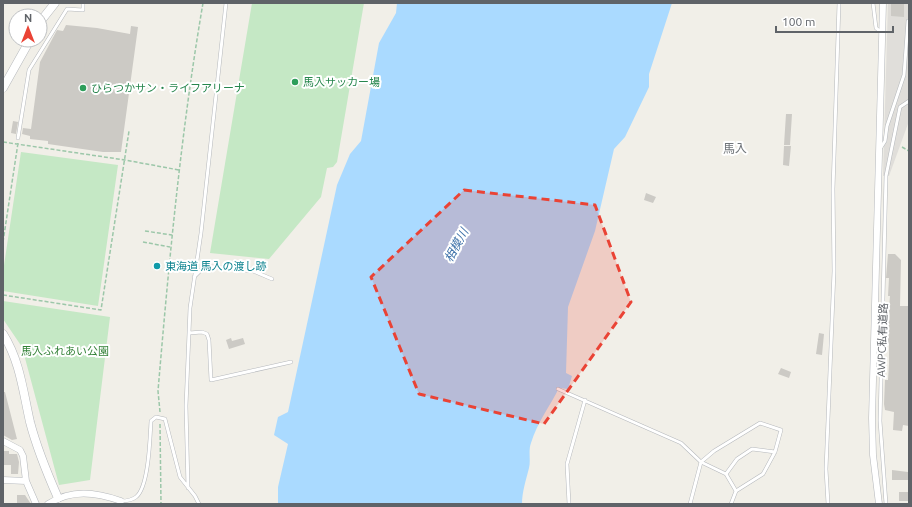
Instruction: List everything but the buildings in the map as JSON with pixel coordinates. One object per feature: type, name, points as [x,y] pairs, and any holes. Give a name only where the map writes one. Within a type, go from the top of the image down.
[{"type":"street","points":[[48,12],[55,3]]},
{"type":"street","points":[[879,504],[873,455],[872,418],[884,3]]},
{"type":"street","points":[[3,88],[26,48]]},
{"type":"street","points":[[3,334],[10,346],[19,368],[30,422],[42,462],[58,498]]},
{"type":"street","points":[[3,441],[20,450],[23,456],[26,481],[36,504]]},
{"type":"street","points":[[3,480],[26,481]]},
{"type":"street","points":[[48,504],[58,498],[83,493],[107,496],[121,502]]},
{"type":"lane","points":[[18,138],[29,70],[67,9],[83,10],[83,3]]},
{"type":"lane","points":[[188,488],[186,406],[189,333],[226,3]]},
{"type":"lane","points":[[828,504],[826,469],[834,271],[833,190],[839,3]]},
{"type":"lane","points":[[873,3],[876,28],[883,33]]},
{"type":"lane","points":[[880,151],[885,141],[887,126],[904,75],[909,21]]},
{"type":"lane","points":[[895,105],[900,107],[909,101]]},
{"type":"lane","name":"AWPC私有道路","points":[[886,504],[880,421],[886,176],[900,107]]},
{"type":"lane","points":[[194,278],[205,266],[253,271],[272,279]]},
{"type":"lane","points":[[189,333],[202,332],[207,334],[209,340],[211,380],[291,362]]},
{"type":"lane","points":[[558,389],[681,443],[701,462],[726,474],[736,491]]},
{"type":"lane","points":[[569,504],[567,464],[585,400]]},
{"type":"lane","points":[[121,502],[129,501],[136,497],[141,491],[146,471],[151,421],[156,417],[160,417],[165,419],[180,477],[195,496],[199,504]]},
{"type":"lane","points":[[690,504],[701,462],[714,451],[760,423],[781,430],[775,452],[763,474],[736,491],[731,504]]},
{"type":"lane","points":[[726,474],[737,459],[752,449],[775,452]]},
{"type":"path","points":[[161,504],[160,417],[158,391],[170,247],[190,80],[203,3]]},
{"type":"path","points":[[3,295],[101,310],[129,131]]},
{"type":"path","points":[[3,242],[18,138]]},
{"type":"path","points":[[3,142],[125,160],[180,170]]},
{"type":"path","points":[[902,147],[909,151]]},
{"type":"path","points":[[145,231],[172,235]]},
{"type":"path","points":[[143,242],[170,247]]},
{"type":"highlighted area","points":[[464,190],[595,205],[631,302],[544,424],[419,394],[371,277]]},
{"type":"shaded area","points":[[888,3],[909,3],[909,121],[889,176],[883,176]]},
{"type":"green space","name":"馬入サッカー場","points":[[252,3],[364,3],[337,162],[333,167],[327,168],[321,197],[269,259],[210,253]]},
{"type":"green space","points":[[21,152],[118,165],[98,306],[3,291],[3,272]]},
{"type":"green space","name":"馬入ふれあい公園","points":[[3,301],[110,317],[90,480],[59,485],[22,347],[3,319]]},
{"type":"water","name":"相模川","points":[[397,3],[672,3],[649,74],[649,87],[625,137],[614,149],[595,231],[568,307],[566,373],[572,376],[568,389],[559,388],[540,422],[530,446],[530,465],[523,490],[522,504],[278,504],[278,487],[288,444],[274,435],[278,417],[288,412],[337,185],[350,154],[361,141],[379,43],[396,13]]},
{"type":"place","name":"馬入サッカー場","points":[[295,82]]},
{"type":"place","name":"ひらつかサン・ライフアリーナ","points":[[83,88]]},
{"type":"place","name":"東海道 馬入の渡し跡","points":[[157,266]]},
{"type":"district","name":"馬入","points":[[735,148]]}]
